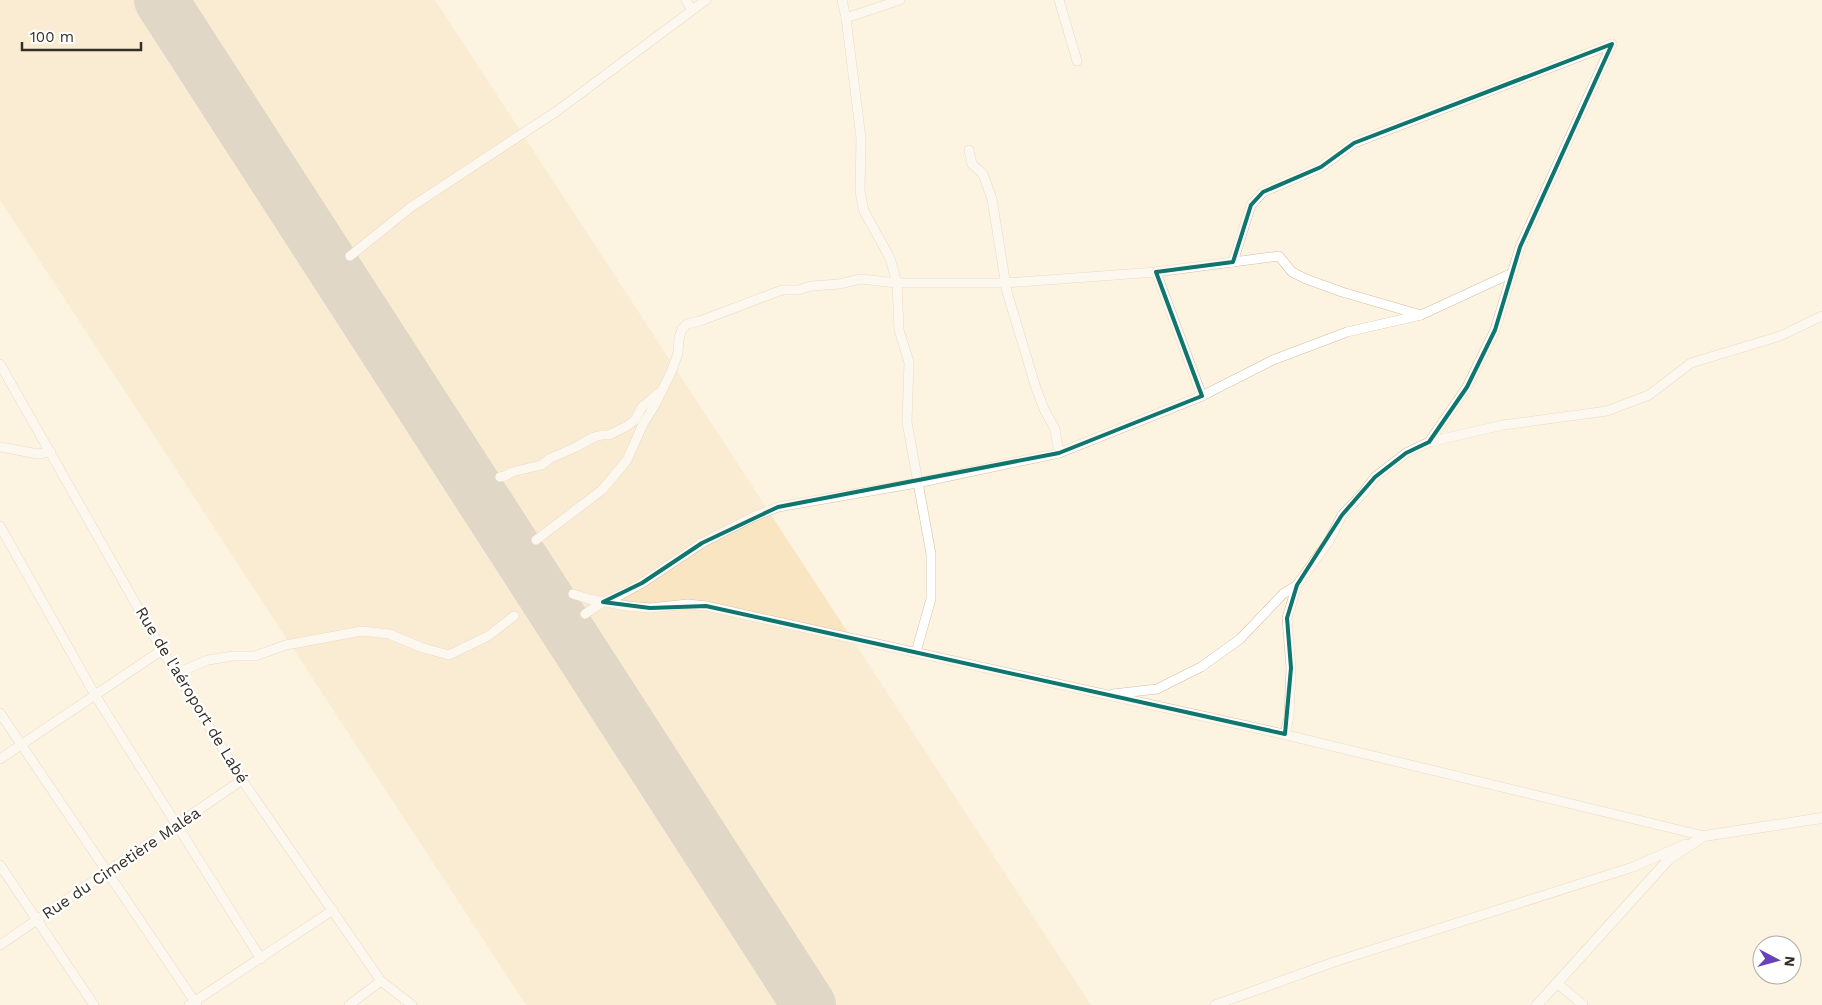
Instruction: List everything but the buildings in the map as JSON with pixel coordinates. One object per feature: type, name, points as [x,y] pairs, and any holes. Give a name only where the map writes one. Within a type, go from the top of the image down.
[{"type":"street","points":[[686,0],[692,10]]},
{"type":"street","points":[[350,256],[411,206],[556,111],[706,0]]},
{"type":"street","points":[[842,0],[846,18],[861,138],[860,192],[864,211],[890,258],[897,283],[899,330],[909,362],[907,422],[931,554],[931,599],[916,652]]},
{"type":"street","points":[[846,18],[900,0]]},
{"type":"street","points":[[1059,0],[1077,61]]},
{"type":"street","points":[[1233,262],[1252,204],[1263,192],[1321,167],[1354,143],[1612,44],[1520,247],[1495,330],[1467,387],[1429,442]]},
{"type":"street","points":[[969,150],[972,164],[983,174],[992,200],[1009,300],[1036,388],[1044,409],[1055,429],[1059,453]]},
{"type":"street","points":[[536,540],[602,490],[627,460],[643,424],[663,389],[678,353],[682,329],[687,324],[700,321],[782,290],[798,290],[811,286],[839,284],[861,279],[897,283],[1005,283],[1156,272],[1278,256],[1292,272],[1306,279],[1342,292],[1421,315]]},
{"type":"street","points":[[1156,272],[1202,396]]},
{"type":"street","points":[[585,614],[603,602],[642,583],[702,542],[753,516],[778,507],[917,483],[1059,453],[1202,396],[1273,360],[1347,332],[1421,315],[1512,273]]},
{"type":"street","points":[[1285,734],[1289,717],[1291,668],[1287,618],[1297,585],[1329,541],[1342,515],[1375,477],[1406,453],[1429,442],[1503,424],[1607,412],[1649,395],[1690,363],[1780,336],[1822,316]]},
{"type":"street","name":"Rue de l'aéroport de Labé","points":[[0,364],[162,650],[242,780],[381,981],[412,1005]]},
{"type":"street","points":[[500,477],[541,465],[551,458],[594,438],[609,435],[627,426],[635,420],[642,407],[663,389]]},
{"type":"street","points":[[0,448],[38,454],[51,452]]},
{"type":"street","points":[[0,526],[95,695],[261,959]]},
{"type":"street","points":[[1106,694],[1157,689],[1201,667],[1240,639],[1283,594],[1297,585]]},
{"type":"street","points":[[572,594],[615,605],[650,608],[673,604],[706,606],[1285,734],[1704,836]]},
{"type":"street","points":[[177,673],[208,660],[233,656],[255,656],[286,645],[362,631],[388,634],[422,648],[449,655],[488,636],[514,616]]},
{"type":"street","points":[[0,759],[162,650]]},
{"type":"street","points":[[0,713],[194,1004],[333,910]]},
{"type":"street","name":"Rue du Cimetière Maléa","points":[[0,945],[242,780]]},
{"type":"street","points":[[1215,1005],[1334,962],[1633,867],[1704,836],[1822,818]]},
{"type":"street","points":[[1537,1005],[1669,859],[1704,836]]},
{"type":"street","points":[[0,864],[94,1005]]},
{"type":"street","points":[[349,1005],[381,981]]},
{"type":"street","points":[[1557,983],[1583,1005]]},
{"type":"highlighted area","points":[[1612,44],[1520,247],[1495,330],[1467,387],[1429,442],[1406,453],[1375,477],[1342,515],[1297,585],[1287,618],[1291,668],[1285,734],[706,606],[650,608],[603,602],[642,583],[702,543],[778,507],[1059,453],[1202,396],[1156,272],[1233,262],[1251,205],[1263,192],[1321,167],[1354,143]]},
{"type":"shaded area","points":[[0,0],[435,0],[1091,1005],[526,1005],[0,200]]},
{"type":"runway","points":[[161,0],[809,1005]]}]
